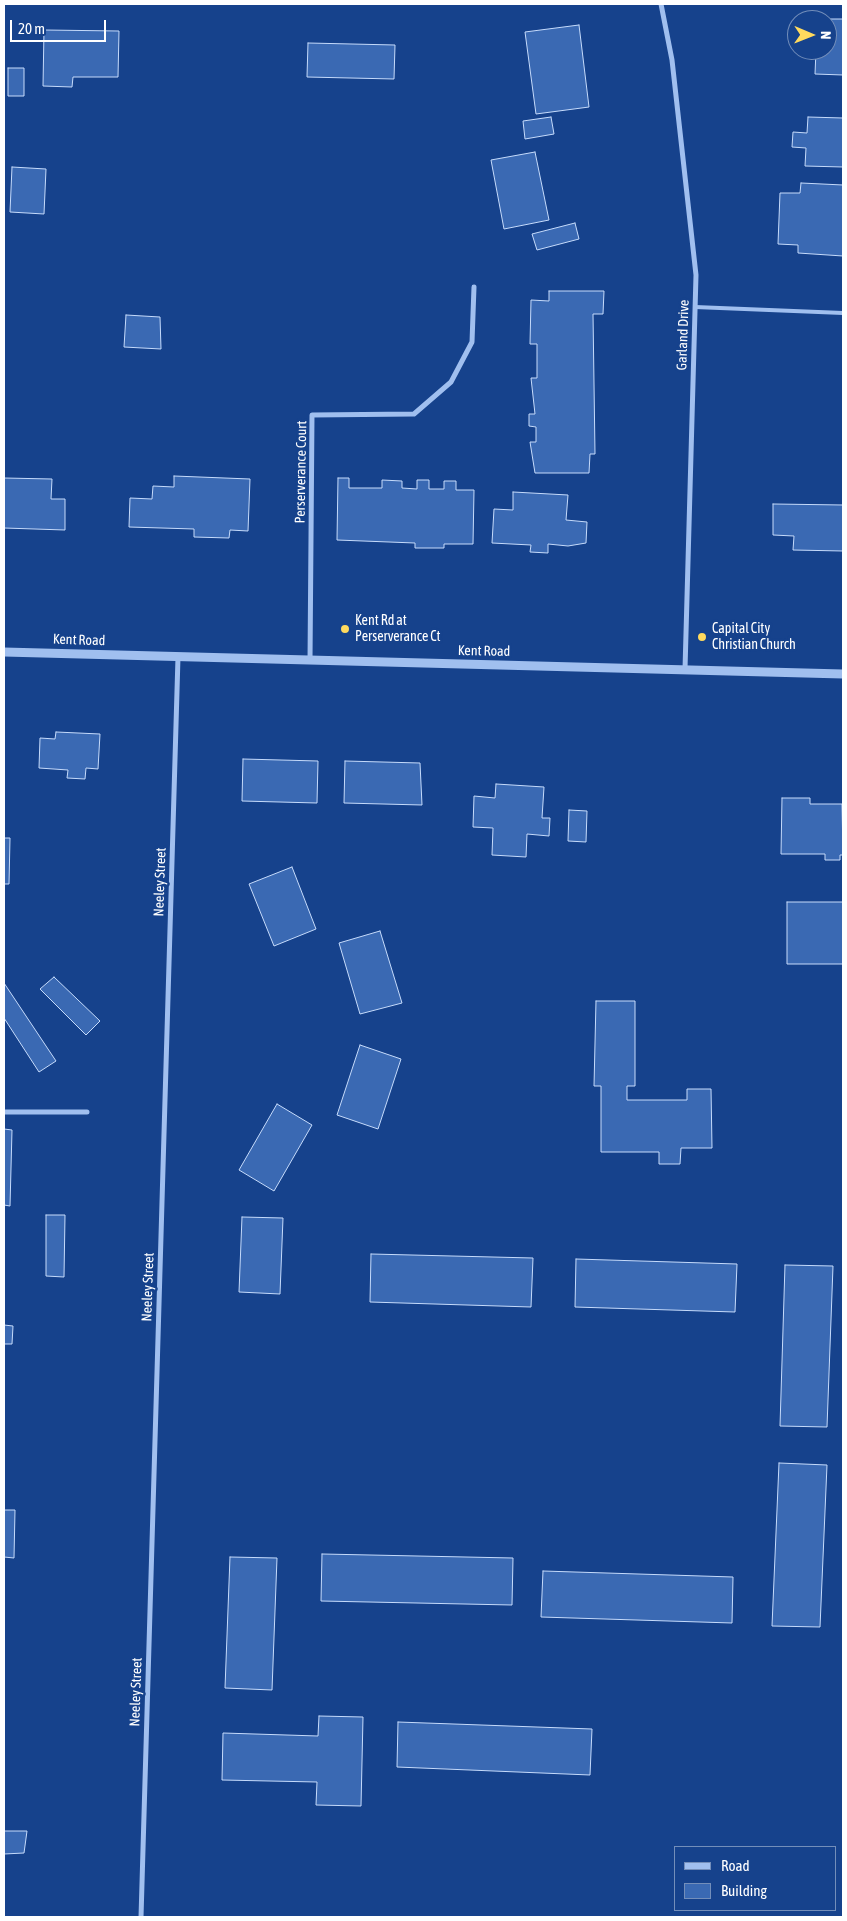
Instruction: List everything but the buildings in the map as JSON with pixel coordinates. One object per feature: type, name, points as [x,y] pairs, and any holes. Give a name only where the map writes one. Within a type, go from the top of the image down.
[{"type":"street","name":"Garland Drive","points":[[661,4],[674,69],[696,276],[685,669]]},
{"type":"street","name":"Perserverance Court","points":[[310,660],[312,415],[414,414],[451,382],[472,342],[474,287]]},
{"type":"street","name":"Kent Road","points":[[4,652],[843,674]]},
{"type":"street","name":"Neeley Street","points":[[141,1917],[178,657]]},
{"type":"street","points":[[4,1112],[87,1112]]},
{"type":"lane","points":[[695,307],[843,313]]},
{"type":"place","name":"Kent Rd at Perserverance Ct","points":[[345,629]]},
{"type":"place","name":"Capital City Christian Church","points":[[702,637]]}]
